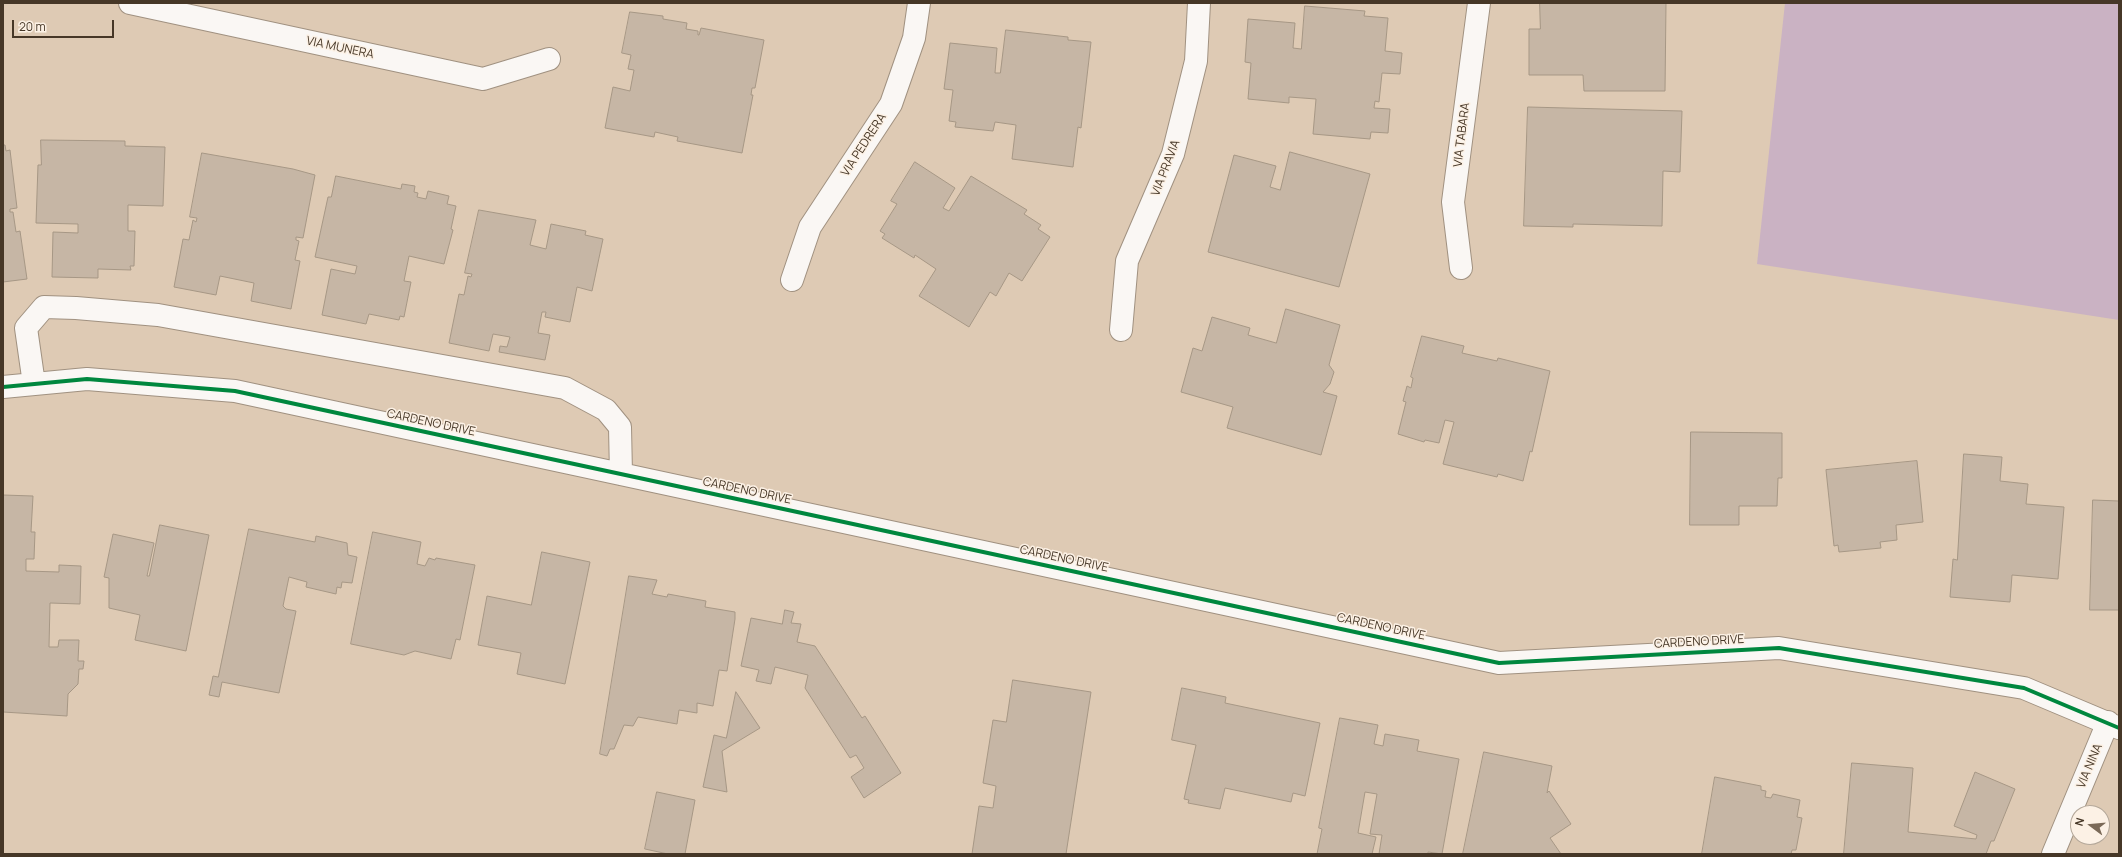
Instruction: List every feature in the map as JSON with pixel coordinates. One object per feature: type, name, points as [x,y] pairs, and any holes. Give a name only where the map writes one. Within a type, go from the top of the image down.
[{"type":"street","name":"VIA MUNERA","points":[[130,3],[483,79],[549,59]]},
{"type":"street","name":"VIA PEDRERA","points":[[792,280],[810,227],[891,104],[914,38],[919,3]]},
{"type":"street","name":"VIA PRAVIA","points":[[1121,330],[1127,261],[1173,154],[1196,61],[1199,3]]},
{"type":"street","name":"VIA TABARA","points":[[1461,268],[1454,202],[1479,3]]},
{"type":"street","points":[[34,384],[26,328],[44,307],[76,308],[158,315],[565,388],[606,410],[620,427],[621,474]]},
{"type":"street","name":"CARDENO DRIVE","points":[[3,387],[87,379],[235,391],[1499,662],[1778,648],[2024,688],[2113,725]]},
{"type":"street","name":"VIA NINA","points":[[2053,854],[2113,725]]},
{"type":"shaded area","points":[[1785,3],[2119,3],[2119,320],[1757,264]]},
{"type":"building","points":[[1540,3],[1666,3],[1665,91],[1584,91],[1583,75],[1529,75],[1529,29],[1540,29]]},
{"type":"building","points":[[1305,6],[1365,11],[1364,16],[1388,18],[1385,51],[1402,53],[1400,74],[1382,73],[1379,102],[1375,101],[1374,108],[1390,109],[1388,133],[1371,132],[1370,139],[1313,134],[1316,99],[1289,97],[1289,103],[1248,99],[1251,63],[1245,62],[1248,19],[1295,23],[1293,48],[1301,49]]},
{"type":"building","points":[[630,12],[663,16],[663,19],[687,23],[686,29],[698,31],[698,35],[701,28],[764,40],[755,88],[752,88],[751,95],[753,95],[742,153],[677,141],[678,137],[655,132],[654,137],[605,128],[613,87],[630,91],[634,70],[628,69],[631,55],[622,53]]},
{"type":"building","points":[[1006,30],[1068,37],[1068,40],[1091,42],[1081,128],[1078,127],[1073,167],[1012,159],[1016,125],[995,122],[993,131],[955,127],[956,122],[949,121],[953,90],[944,89],[950,43],[997,48],[995,73],[1000,73]]},
{"type":"building","points":[[1528,107],[1682,111],[1680,172],[1663,171],[1662,226],[1573,224],[1573,227],[1524,226]]},
{"type":"building","points":[[41,140],[125,141],[125,146],[165,147],[163,206],[128,205],[128,231],[135,231],[134,266],[130,266],[131,270],[98,269],[98,278],[52,277],[53,232],[78,233],[78,224],[36,223],[38,165],[41,165]]},
{"type":"building","points":[[3,145],[5,145],[6,151],[10,150],[17,208],[10,209],[10,212],[13,212],[16,232],[20,231],[27,279],[3,282]]},
{"type":"building","points":[[1290,152],[1370,174],[1339,287],[1208,252],[1234,155],[1276,166],[1270,187],[1280,190]]},
{"type":"building","points":[[202,153],[293,169],[315,175],[303,238],[296,237],[296,240],[299,241],[295,260],[300,261],[291,309],[251,301],[254,283],[220,276],[216,295],[174,287],[183,239],[189,240],[193,220],[196,222],[197,218],[190,217]]},
{"type":"building","points":[[915,162],[955,188],[943,208],[949,211],[971,176],[1027,210],[1024,214],[1041,225],[1038,229],[1050,237],[1022,281],[1009,273],[996,296],[990,292],[969,327],[919,296],[936,269],[915,255],[914,258],[882,238],[885,234],[880,231],[897,204],[891,201]]},
{"type":"building","points":[[336,176],[401,189],[402,184],[415,186],[414,192],[418,193],[417,197],[426,199],[428,191],[449,196],[447,204],[456,206],[451,229],[453,230],[444,264],[409,256],[404,281],[411,282],[404,317],[400,316],[399,320],[369,314],[366,324],[322,315],[331,269],[355,274],[357,266],[315,257],[328,197],[331,197]]},
{"type":"building","points":[[479,210],[536,220],[530,245],[546,249],[551,224],[586,231],[585,235],[603,239],[592,291],[577,287],[570,322],[545,317],[546,312],[542,312],[538,333],[550,335],[545,360],[499,352],[500,346],[507,347],[510,337],[493,334],[489,351],[449,343],[459,294],[464,295],[468,276],[471,277],[472,274],[465,273]]},
{"type":"building","points":[[1286,309],[1340,325],[1329,365],[1334,372],[1330,384],[1323,392],[1337,396],[1321,455],[1227,428],[1233,407],[1181,392],[1193,348],[1202,351],[1212,317],[1250,328],[1248,335],[1276,343]]},
{"type":"building","points":[[1422,336],[1464,346],[1462,353],[1497,361],[1498,358],[1550,371],[1532,452],[1530,451],[1523,481],[1498,474],[1497,477],[1443,464],[1454,422],[1445,420],[1439,443],[1425,440],[1424,442],[1398,434],[1406,402],[1403,401],[1407,386],[1411,388],[1413,378],[1411,377]]},
{"type":"building","points":[[1691,432],[1782,433],[1782,478],[1778,478],[1777,506],[1739,506],[1739,525],[1690,525]]},
{"type":"building","points":[[1964,454],[2002,457],[2000,481],[2028,484],[2026,504],[2064,507],[2058,579],[2012,575],[2010,602],[1950,597],[1953,559],[1957,560]]},
{"type":"building","points":[[1917,461],[1923,522],[1896,525],[1897,540],[1880,542],[1881,548],[1839,552],[1838,545],[1834,546],[1826,470]]},
{"type":"building","points":[[3,495],[33,496],[31,532],[35,532],[34,559],[26,559],[26,571],[59,572],[59,565],[81,566],[80,604],[50,603],[49,647],[58,647],[59,640],[79,640],[78,661],[84,661],[83,669],[79,669],[78,684],[68,694],[67,716],[3,712]]},
{"type":"building","points":[[2093,500],[2119,501],[2119,610],[2090,610]]},
{"type":"building","points":[[160,525],[209,535],[186,651],[135,640],[140,615],[109,608],[109,578],[104,577],[113,534],[154,543],[147,576],[149,576]]},
{"type":"building","points":[[249,529],[315,542],[316,536],[347,543],[348,555],[357,557],[352,583],[342,582],[341,588],[337,587],[336,594],[306,587],[307,582],[289,577],[283,606],[286,609],[296,611],[279,693],[222,682],[219,697],[209,695],[213,676],[218,677]]},
{"type":"building","points":[[373,532],[421,542],[417,564],[425,566],[429,558],[435,560],[436,558],[475,565],[460,640],[456,639],[451,659],[415,651],[404,655],[351,644]]},
{"type":"building","points":[[542,552],[590,562],[565,684],[517,674],[521,653],[478,645],[487,596],[531,605]]},
{"type":"building","points":[[629,576],[657,580],[652,594],[667,597],[668,594],[706,601],[705,607],[735,612],[735,619],[727,671],[719,670],[713,706],[697,703],[697,713],[679,710],[677,724],[638,717],[633,726],[624,725],[614,749],[610,749],[607,756],[600,754]]},
{"type":"building","points":[[785,610],[794,612],[791,623],[801,624],[797,642],[815,646],[862,718],[865,716],[901,773],[864,798],[851,777],[864,768],[856,755],[850,758],[805,688],[808,675],[775,667],[771,684],[756,681],[759,670],[741,666],[751,618],[782,624]]},
{"type":"building","points":[[1013,680],[1091,692],[1066,854],[972,854],[979,806],[993,808],[996,786],[983,783],[993,720],[1006,722]]},
{"type":"building","points":[[1182,688],[1226,697],[1225,703],[1320,723],[1305,796],[1293,793],[1291,802],[1225,788],[1220,809],[1188,803],[1189,800],[1184,799],[1196,745],[1172,740]]},
{"type":"building","points":[[736,692],[760,728],[722,751],[727,792],[703,787],[714,735],[726,738]]},
{"type":"building","points":[[1340,718],[1378,725],[1374,744],[1383,746],[1385,734],[1419,740],[1417,751],[1459,759],[1442,854],[1428,852],[1428,854],[1379,854],[1382,835],[1370,834],[1377,794],[1365,792],[1358,833],[1376,837],[1372,854],[1317,854],[1322,829],[1319,828]]},
{"type":"building","points":[[1484,752],[1552,766],[1547,793],[1549,791],[1571,824],[1550,838],[1561,854],[1463,854]]},
{"type":"building","points":[[1852,763],[1913,768],[1908,832],[1976,839],[1977,835],[1954,826],[1975,772],[2015,789],[1994,841],[1991,841],[1986,854],[1844,854]]},
{"type":"building","points":[[1715,777],[1761,786],[1761,790],[1766,791],[1765,797],[1771,798],[1773,794],[1800,800],[1797,817],[1802,818],[1796,850],[1792,850],[1791,854],[1702,854]]},
{"type":"building","points":[[657,792],[695,800],[685,854],[668,854],[645,849]]},
{"type":"cycle path","points":[[3,387],[87,379],[235,391],[1499,663],[1779,648],[2024,688],[2119,728]]}]
